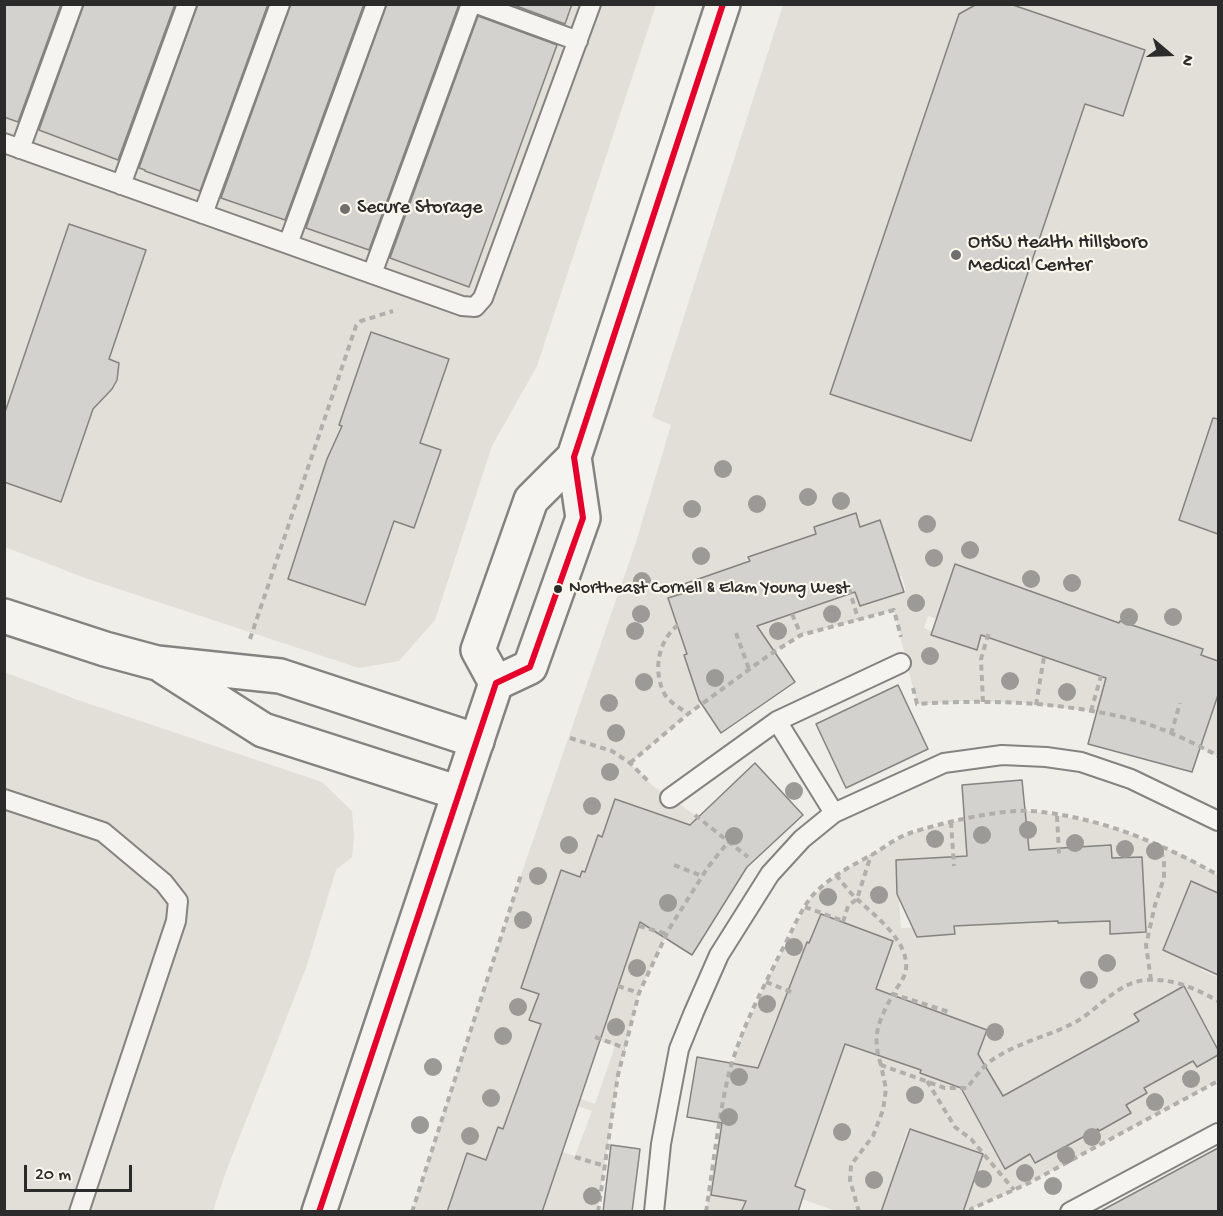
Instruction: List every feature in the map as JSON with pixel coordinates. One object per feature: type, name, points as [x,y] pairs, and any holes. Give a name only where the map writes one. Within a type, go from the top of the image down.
[{"type":"main road","points":[[496,683],[478,650],[531,501],[574,457],[723,4]]},
{"type":"main road","points":[[319,1212],[496,683],[530,667],[583,518],[574,457]]},
{"type":"main road","points":[[4,616],[105,649],[157,663],[280,676],[477,741]]},
{"type":"main road","points":[[157,663],[263,730],[459,794]]},
{"type":"lane","points":[[73,4],[12,146],[462,306],[475,307],[483,298],[591,4]]},
{"type":"lane","points":[[121,185],[187,4]]},
{"type":"lane","points":[[203,214],[280,4]]},
{"type":"lane","points":[[288,244],[376,4]]},
{"type":"lane","points":[[372,274],[471,4]]},
{"type":"lane","points":[[477,4],[578,40]]},
{"type":"lane","points":[[670,798],[777,721],[901,663]]},
{"type":"lane","points":[[777,721],[834,813]]},
{"type":"lane","points":[[654,1212],[661,1144],[679,1049],[698,1002],[720,955],[770,874],[802,839],[834,813],[944,764],[1002,755],[1046,757],[1081,762],[1131,779],[1218,821]]},
{"type":"lane","points":[[4,799],[103,832],[164,883],[178,901],[176,921],[79,1212]]},
{"type":"lane","points":[[1070,1212],[1218,1133]]},
{"type":"path","points":[[250,639],[356,326],[360,321],[400,309]]},
{"type":"path","points":[[849,588],[858,619]]},
{"type":"path","points":[[792,614],[801,634]]},
{"type":"path","points":[[678,625],[668,632],[659,654],[658,675],[663,692],[688,714]]},
{"type":"path","points":[[982,702],[981,659],[989,632]]},
{"type":"path","points":[[736,633],[749,669]]},
{"type":"path","points":[[1036,705],[1044,657]]},
{"type":"path","points":[[1090,711],[1101,676]]},
{"type":"path","points":[[1171,734],[1180,703]]},
{"type":"path","points":[[570,738],[612,751],[630,763]]},
{"type":"path","points":[[706,1212],[729,1076],[741,1038],[766,982],[805,907],[811,897],[836,875],[908,834],[951,822],[1031,811],[1088,821],[1182,855],[1218,875]]},
{"type":"path","points":[[1057,816],[1059,854]]},
{"type":"path","points":[[951,822],[954,866]]},
{"type":"path","points":[[598,1212],[618,1075],[639,993],[667,934],[702,876],[729,841]]},
{"type":"path","points":[[1151,980],[1146,945],[1164,878],[1164,860],[1159,846]]},
{"type":"path","points":[[805,907],[843,922],[848,906],[857,899],[871,855]]},
{"type":"path","points":[[674,865],[702,876]]},
{"type":"path","points":[[412,1212],[521,875]]},
{"type":"path","points":[[836,875],[857,899],[880,919],[901,948],[906,964],[906,973],[879,1020],[876,1032],[878,1054],[886,1089],[883,1110],[873,1137],[851,1165],[850,1180],[859,1212]]},
{"type":"path","points":[[639,926],[667,934]]},
{"type":"path","points":[[881,1065],[945,1088],[967,1088],[987,1064],[1012,1048],[1055,1032],[1079,1020],[1124,987],[1143,980],[1170,981],[1195,988],[1218,1001]]},
{"type":"path","points":[[766,982],[794,993]]},
{"type":"path","points":[[618,986],[639,993]]},
{"type":"path","points":[[893,994],[949,1012],[948,1015]]},
{"type":"path","points":[[595,1037],[625,1048]]},
{"type":"path","points":[[927,1081],[955,1127],[971,1139],[1014,1190]]},
{"type":"path","points":[[970,1212],[971,1209],[1014,1190],[1218,1081]]},
{"type":"path","points":[[575,1157],[605,1166]]},
{"type":"shaded area","points":[[4,5],[656,5],[537,366],[492,446],[435,620],[399,661],[359,668],[85,578],[5,547]]},
{"type":"shaded area","points":[[783,5],[1218,5],[1218,661],[1201,655],[1203,649],[1120,621],[1118,628],[1008,585],[1008,583],[955,565],[937,619],[928,616],[924,628],[933,632],[932,635],[976,650],[981,634],[1106,678],[1101,695],[1127,704],[1175,701],[1212,714],[1218,695],[1218,756],[1139,721],[1091,711],[1024,703],[965,701],[917,704],[894,610],[801,635],[769,655],[688,714],[630,763],[653,786],[701,819],[669,929],[639,993],[618,1075],[598,1211],[542,1211],[556,1150],[575,1156],[592,1111],[518,1085],[503,1129],[498,1128],[486,1160],[467,1153],[447,1211],[412,1212],[521,875],[636,542],[671,425],[652,417]],"holes":[[[856,514],[860,527],[881,521],[906,591],[860,606],[853,587],[824,603],[729,635],[690,674],[684,655],[687,654],[669,598],[687,592],[684,584],[750,562],[749,557],[816,534],[814,527]],[[615,799],[688,824],[673,868],[650,895],[606,1020],[594,1039],[615,1046],[595,1104],[522,1078],[541,1024],[529,1020],[539,994],[521,987],[540,933],[561,929],[543,922],[561,871],[580,877],[582,871],[585,872],[597,836],[602,837]]]},
{"type":"shaded area","points":[[4,672],[78,700],[322,782],[352,811],[354,837],[352,857],[336,870],[306,968],[225,1174],[213,1211],[5,1211]]},
{"type":"shaded area","points":[[1031,811],[1088,821],[1130,834],[1182,855],[1218,875],[1218,893],[1191,882],[1163,950],[1202,967],[1201,970],[1217,977],[1218,1050],[1188,995],[1154,1003],[1135,1014],[1139,1021],[1027,1082],[1005,1168],[1030,1154],[1035,1163],[1060,1150],[1095,1123],[1099,1131],[1131,1113],[1126,1105],[1147,1094],[1144,1088],[1193,1061],[1197,1067],[1218,1055],[1218,1081],[1029,1183],[970,1211],[963,1211],[965,1182],[976,1151],[908,1129],[900,1152],[912,1156],[881,1211],[836,1211],[802,1199],[805,1190],[785,1182],[754,1180],[741,1211],[706,1212],[729,1076],[741,1038],[767,980],[811,897],[836,875],[908,834],[955,821]],"holes":[[[1111,845],[1112,858],[1142,857],[1146,932],[1111,933],[1110,913],[1080,922],[1058,923],[1057,911],[1006,923],[954,926],[954,934],[930,936],[930,927],[901,928],[896,860],[1005,857],[1005,848],[1029,847],[1030,855]],[[821,914],[893,942],[881,973],[831,1064],[818,1109],[822,1112],[812,1138],[808,1136],[772,1042],[768,1040],[776,1018],[780,1019],[806,943],[809,943]],[[916,1004],[987,1030],[967,1083],[946,1082],[921,1073],[922,1067],[896,1057]],[[717,1157],[731,1159],[725,1197],[711,1195]]]},
{"type":"building","points":[[4,4],[61,4],[18,122],[4,117]]},
{"type":"building","points":[[84,4],[175,4],[118,160],[39,130]]},
{"type":"building","points":[[198,4],[268,4],[200,191],[139,168]]},
{"type":"building","points":[[291,4],[364,4],[285,220],[221,198]]},
{"type":"building","points":[[387,4],[459,4],[369,250],[306,228]]},
{"type":"building","points":[[511,4],[572,4],[565,24]]},
{"type":"building","name":"OHSU Health Hillsboro Medical Center","points":[[977,4],[1010,4],[1145,50],[1123,116],[1085,104],[971,441],[830,394],[959,14]]},
{"type":"building","points":[[478,16],[557,45],[469,287],[390,258]]},
{"type":"building","points":[[69,224],[146,250],[109,359],[119,363],[117,380],[112,389],[93,409],[61,502],[4,482],[4,415]]},
{"type":"building","points":[[371,332],[449,359],[420,443],[441,450],[414,528],[394,521],[365,605],[288,579],[327,459],[342,426],[339,425]]},
{"type":"building","points":[[1213,418],[1218,419],[1218,534],[1179,520]]},
{"type":"building","points":[[856,513],[860,527],[880,520],[904,592],[860,606],[855,592],[757,626],[795,682],[721,733],[699,700],[684,655],[687,654],[668,598],[687,592],[684,584],[750,561],[748,557],[816,534],[814,527]]},
{"type":"building","points":[[955,564],[1119,623],[1120,621],[1203,649],[1201,655],[1218,661],[1218,695],[1192,772],[1088,744],[1106,678],[981,635],[977,650],[931,635]]},
{"type":"building","points":[[898,685],[928,749],[846,788],[816,724]]},
{"type":"building","points":[[755,763],[803,815],[747,867],[692,955],[640,922],[542,1212],[447,1212],[467,1153],[486,1160],[498,1127],[503,1129],[541,1024],[529,1020],[539,994],[521,988],[561,870],[580,877],[582,871],[585,872],[598,835],[602,837],[615,799],[690,825]]},
{"type":"building","points":[[1022,780],[1029,850],[1111,845],[1112,858],[1142,857],[1146,932],[1110,934],[1110,921],[1058,923],[1058,921],[954,926],[955,934],[917,937],[897,894],[896,860],[967,856],[962,785]]},
{"type":"building","points":[[1191,881],[1218,893],[1218,975],[1163,950]]},
{"type":"building","points":[[821,914],[893,941],[876,989],[987,1030],[978,1054],[1003,1096],[1139,1021],[1134,1014],[1184,986],[1218,1050],[1218,1055],[1197,1067],[1193,1061],[1144,1088],[1147,1093],[1126,1105],[1131,1113],[1099,1131],[1098,1129],[1035,1163],[1030,1154],[1005,1169],[961,1088],[920,1073],[921,1070],[845,1044],[795,1186],[805,1190],[798,1212],[741,1212],[746,1201],[711,1195],[722,1123],[687,1117],[697,1057],[758,1068],[807,942],[809,943]]},
{"type":"building","points":[[910,1129],[983,1154],[963,1212],[881,1212]]},
{"type":"building","points":[[611,1145],[640,1149],[632,1212],[603,1212]]},
{"type":"building","points":[[1218,1148],[1218,1212],[1099,1212]]},
{"type":"transit line","points":[[319,1212],[496,683],[530,667],[583,518],[574,457],[723,4]]},
{"type":"place","name":"Secure Storage","points":[[345,209]]},
{"type":"place","name":"OHSU Health Hillsboro Medical Center","points":[[956,255]]},
{"type":"place","name":"Northeast Cornell & Elam Young West","points":[[558,589]]}]
